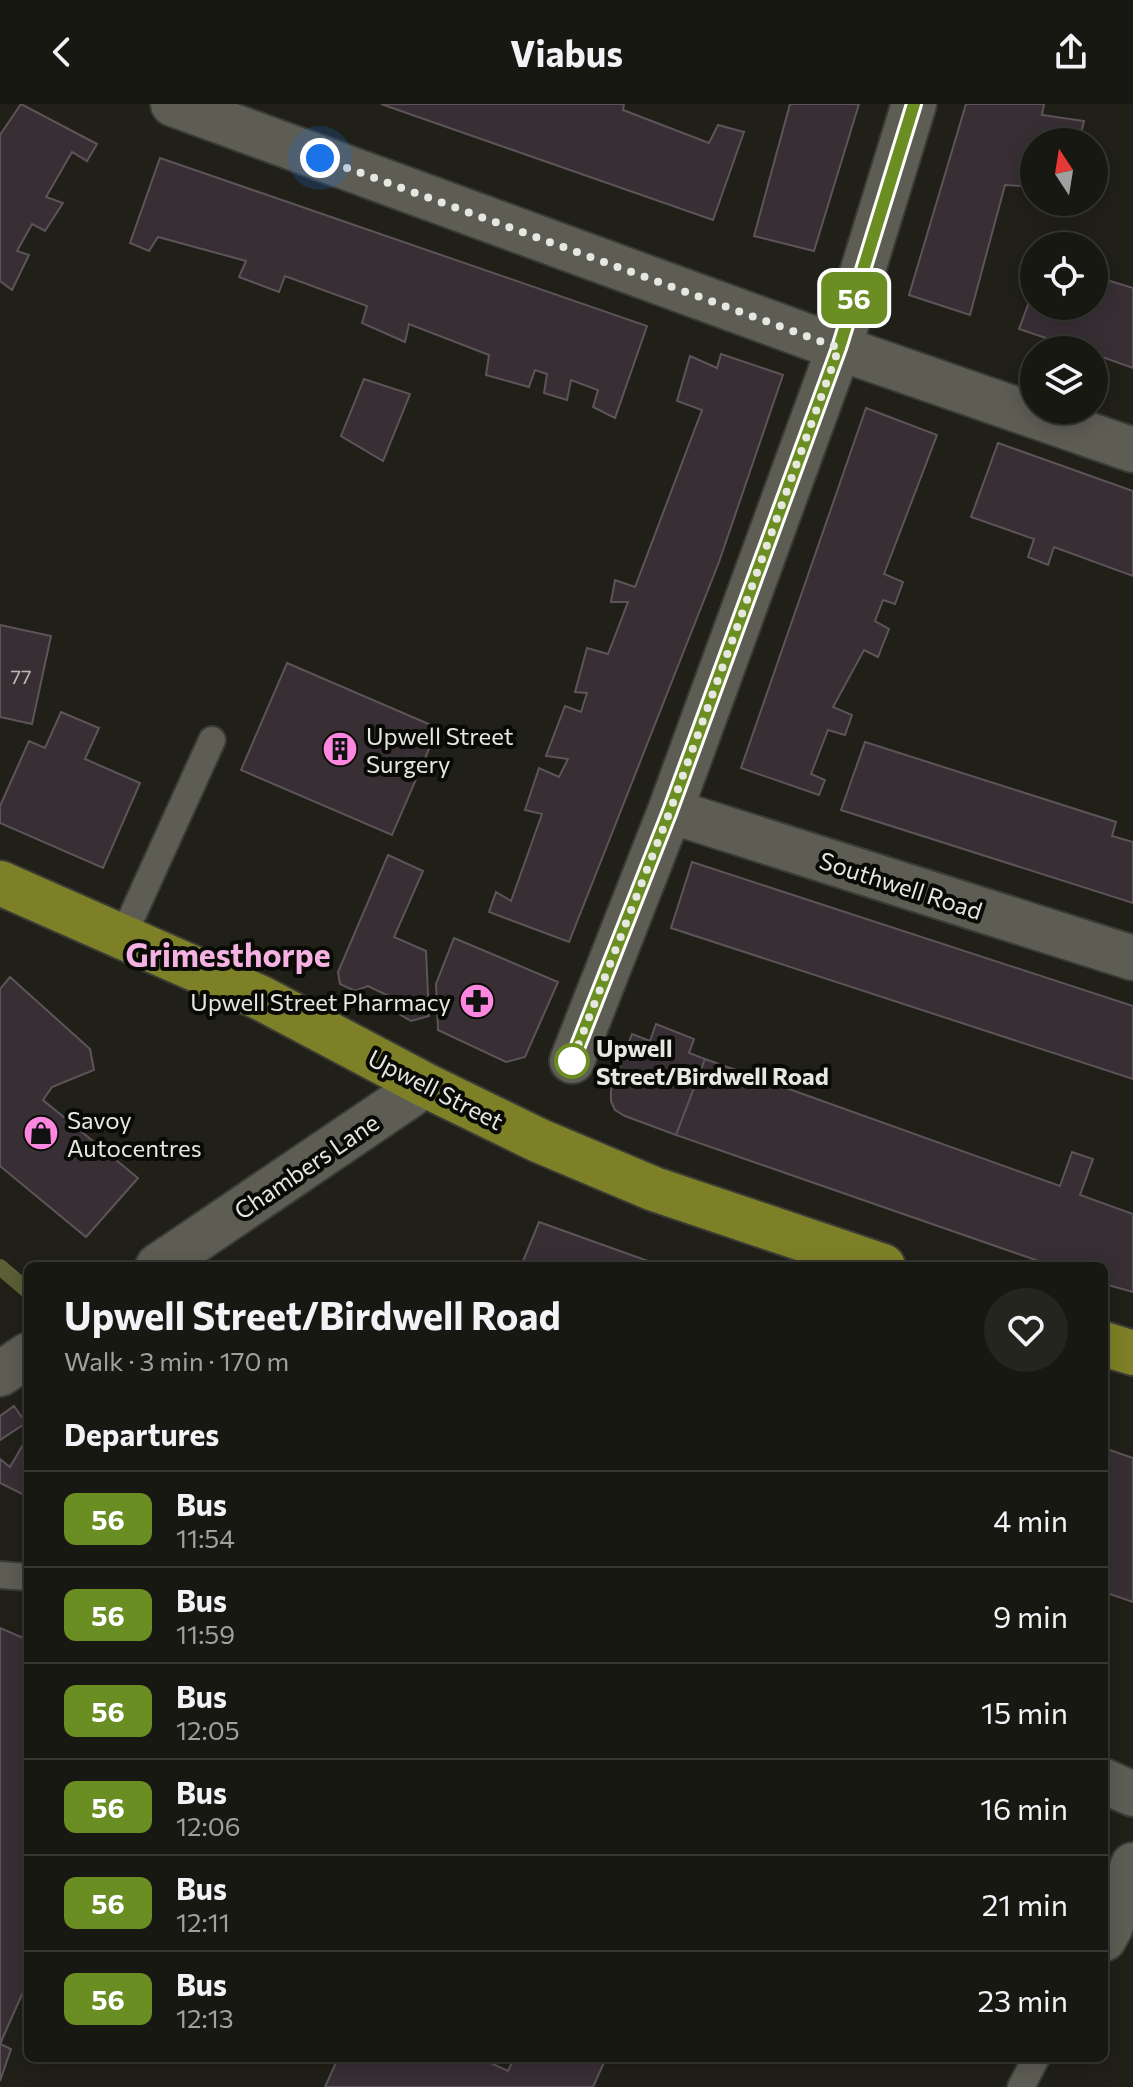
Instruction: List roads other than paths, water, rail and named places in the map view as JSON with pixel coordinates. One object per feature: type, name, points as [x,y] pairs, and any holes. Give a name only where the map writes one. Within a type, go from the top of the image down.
[{"type":"main road","name":"Upwell Street","points":[[0,883],[261,998],[425,1085],[540,1141],[654,1189],[871,1262]]},
{"type":"main road","points":[[1108,1345],[1133,1353]]},
{"type":"street","points":[[173,104],[839,348],[1133,450]]},
{"type":"street","points":[[572,1061],[670,811],[839,348],[914,104]]},
{"type":"street","name":"Southwell Road","points":[[670,811],[1133,958]]},
{"type":"street","name":"Chambers Lane","points":[[182,1259],[425,1085]]},
{"type":"street","points":[[0,1374],[24,1358]]},
{"type":"street","points":[[1108,1783],[1133,1794]]},
{"type":"street","points":[[1108,1932],[1133,1865]]},
{"type":"lane","points":[[123,936],[212,740]]},
{"type":"lane","points":[[0,1575],[24,1577]]},
{"type":"lane","points":[[1021,2087],[1034,2062]]},
{"type":"waterway","points":[[0,1267],[24,1288]]},
{"type":"place","name":"Upwell Street Surgery","points":[[340,749]]},
{"type":"place","name":"Upwell Street Pharmacy","points":[[477,1001]]},
{"type":"place","name":"Upwell Street/Birdwell Road","points":[[572,1061]]},
{"type":"place","name":"Savoy Autocentres","points":[[41,1133]]},
{"type":"district","name":"Grimesthorpe","points":[[228,954]]}]
